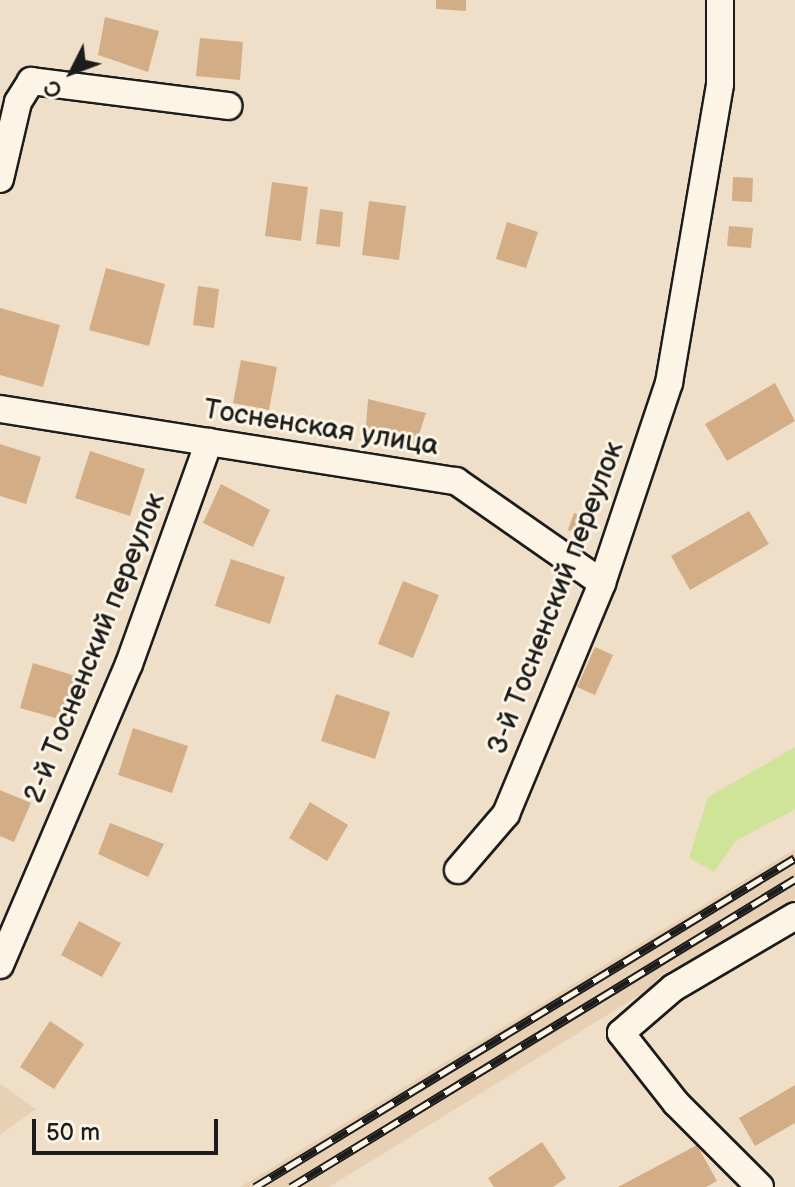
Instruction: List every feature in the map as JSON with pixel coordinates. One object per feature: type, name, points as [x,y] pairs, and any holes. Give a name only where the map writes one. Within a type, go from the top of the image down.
[{"type":"street","name":"3-й Тосненский переулок","points":[[458,870],[506,814],[602,583],[664,397],[687,302],[720,84],[720,0]]},
{"type":"street","points":[[0,179],[18,102],[31,81],[228,106]]},
{"type":"street","name":"Тосненская улица","points":[[0,409],[456,481],[602,583]]},
{"type":"street","name":"2-й Тосненский переулок","points":[[0,965],[129,664],[209,442]]},
{"type":"street","points":[[760,1187],[676,1103],[621,1033],[673,988],[795,916]]},
{"type":"shaded area","points":[[795,849],[795,899],[329,1187],[240,1187]]},
{"type":"shaded area","points":[[0,1084],[36,1109],[0,1135]]},
{"type":"green space","points":[[795,747],[795,809],[736,841],[714,872],[689,858],[708,797]]},
{"type":"building","points":[[436,0],[466,0],[466,11],[436,9]]},
{"type":"building","points":[[105,17],[159,31],[148,72],[98,55]]},
{"type":"building","points":[[200,38],[243,42],[240,80],[196,76]]},
{"type":"building","points":[[733,177],[753,178],[752,202],[732,201]]},
{"type":"building","points":[[272,182],[308,187],[301,241],[265,236]]},
{"type":"building","points":[[369,201],[406,206],[399,260],[362,255]]},
{"type":"building","points":[[320,209],[343,212],[340,247],[316,244]]},
{"type":"building","points":[[507,222],[538,232],[526,268],[496,259]]},
{"type":"building","points":[[729,226],[753,228],[751,248],[727,246]]},
{"type":"building","points":[[106,268],[165,284],[149,346],[89,330]]},
{"type":"building","points":[[198,286],[219,289],[214,328],[193,325]]},
{"type":"building","points":[[0,308],[60,325],[43,387],[0,375]]},
{"type":"building","points":[[241,360],[277,367],[269,410],[233,403]]},
{"type":"building","points":[[775,383],[795,421],[727,461],[705,424]]},
{"type":"building","points":[[368,399],[426,413],[414,450],[365,439]]},
{"type":"building","points":[[0,444],[41,457],[26,504],[0,496]]},
{"type":"building","points":[[90,451],[145,469],[130,516],[75,498]]},
{"type":"building","points":[[221,484],[270,510],[253,547],[203,523]]},
{"type":"building","points":[[749,511],[769,544],[690,590],[671,556]]},
{"type":"building","points":[[574,513],[590,518],[585,536],[568,530]]},
{"type":"building","points":[[231,559],[285,577],[270,624],[215,606]]},
{"type":"building","points":[[403,581],[439,595],[413,658],[378,644]]},
{"type":"building","points":[[595,647],[613,655],[595,695],[577,687]]},
{"type":"building","points":[[33,663],[79,677],[66,721],[20,708]]},
{"type":"building","points":[[336,694],[390,712],[375,759],[321,741]]},
{"type":"building","points":[[133,728],[188,746],[172,793],[118,775]]},
{"type":"building","points":[[0,790],[31,803],[14,842],[0,836]]},
{"type":"building","points":[[310,802],[348,825],[327,861],[289,838]]},
{"type":"building","points":[[110,823],[164,844],[148,877],[98,854]]},
{"type":"building","points":[[79,921],[121,943],[102,977],[61,955]]},
{"type":"building","points":[[50,1021],[84,1044],[54,1089],[20,1067]]},
{"type":"building","points":[[795,1085],[795,1123],[755,1146],[739,1118]]},
{"type":"building","points":[[542,1142],[566,1178],[553,1187],[494,1187],[488,1178]]},
{"type":"building","points":[[697,1145],[717,1181],[706,1187],[618,1187]]},
{"type":"railway","points":[[255,1187],[795,858]]},
{"type":"railway","points":[[291,1187],[795,879]]}]
